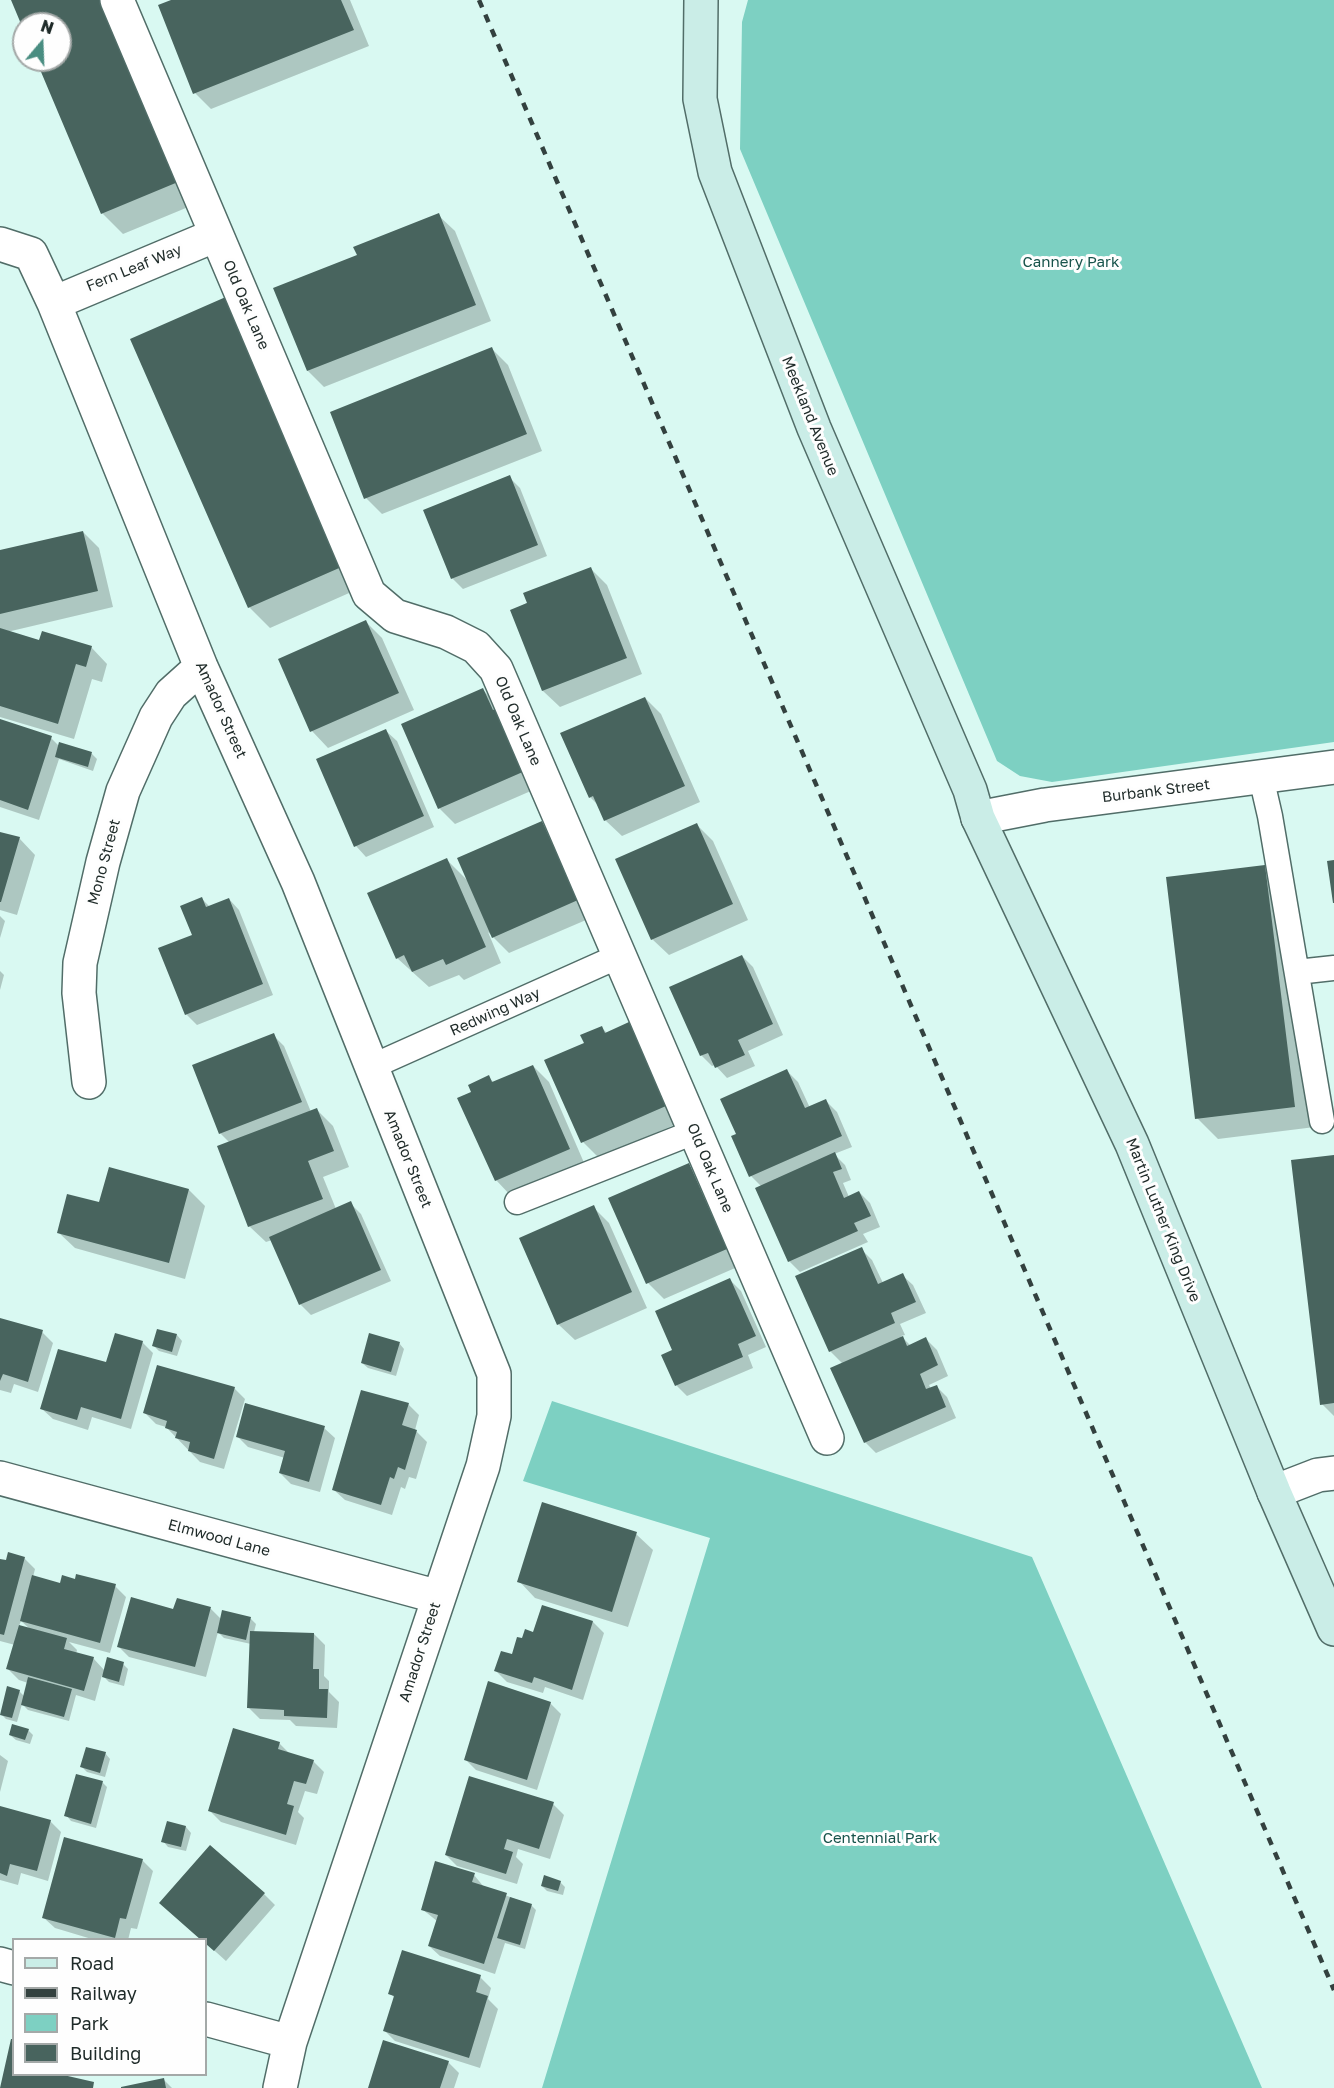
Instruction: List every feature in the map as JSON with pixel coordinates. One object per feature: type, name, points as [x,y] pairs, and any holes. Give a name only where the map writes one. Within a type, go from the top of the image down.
[{"type":"street","name":"Old Oak Lane","points":[[117,0],[369,594],[395,616],[446,632],[476,647],[496,669],[827,1438]]},
{"type":"street","name":"Meekland Avenue","points":[[701,0],[700,99],[715,172],[814,428],[970,790],[978,818]]},
{"type":"street","name":"Fern Leaf Way","points":[[54,303],[216,235]]},
{"type":"street","name":"Amador Street","points":[[0,244],[31,254],[54,303],[201,667],[298,882],[494,1374],[494,1416],[483,1466],[290,2042],[280,2088]]},
{"type":"street","name":"Mono Street","points":[[89,1082],[79,993],[80,963],[103,862],[123,791],[156,717],[171,693],[201,667]]},
{"type":"street","name":"Burbank Street","points":[[978,818],[1045,805],[1334,767]]},
{"type":"street","name":"Martin Luther King Drive","points":[[978,818],[1132,1144],[1274,1492],[1334,1629]]},
{"type":"street","points":[[1274,1492],[1318,1475],[1334,1473]]},
{"type":"street","name":"Elmwood Lane","points":[[0,1478],[439,1597]]},
{"type":"street","points":[[207,2019],[290,2042]]},
{"type":"lane","points":[[1261,777],[1322,1121]]},
{"type":"lane","name":"Redwing Way","points":[[371,1067],[619,956]]},
{"type":"lane","points":[[1297,972],[1334,968]]},
{"type":"lane","points":[[517,1202],[694,1132]]},
{"type":"green space","name":"Cannery Park","points":[[748,0],[1334,0],[1334,742],[1052,782],[1020,776],[997,761],[740,149],[742,22]]},
{"type":"green space","name":"Centennial Park","points":[[552,1401],[1032,1557],[1262,2088],[542,2088],[710,1538],[523,1481]]},
{"type":"building","points":[[11,0],[102,0],[178,182],[101,214],[41,72],[72,72],[72,12],[16,12]]},
{"type":"building","points":[[171,0],[341,0],[354,30],[193,94],[158,5]]},
{"type":"building","points":[[439,213],[476,305],[307,371],[273,288],[357,255],[353,247]]},
{"type":"building","points":[[228,296],[346,565],[248,608],[130,339]]},
{"type":"building","points":[[492,347],[527,434],[364,499],[330,412]]},
{"type":"building","points":[[510,475],[538,545],[451,579],[423,510]]},
{"type":"building","points":[[83,531],[98,591],[0,614],[0,550]]},
{"type":"building","points":[[591,567],[627,658],[542,691],[510,610],[527,603],[523,593]]},
{"type":"building","points":[[366,620],[399,693],[310,732],[278,659]]},
{"type":"building","points":[[0,628],[39,640],[42,631],[92,646],[86,667],[76,664],[58,724],[0,706]]},
{"type":"building","points":[[483,688],[493,710],[497,708],[525,771],[438,809],[401,724]]},
{"type":"building","points":[[645,697],[685,786],[604,821],[593,796],[589,798],[560,733]]},
{"type":"building","points":[[0,719],[52,736],[28,810],[0,800]]},
{"type":"building","points":[[386,729],[424,816],[354,847],[316,759]]},
{"type":"building","points":[[59,742],[92,752],[88,767],[55,757]]},
{"type":"building","points":[[542,821],[578,900],[492,938],[457,858]]},
{"type":"building","points":[[697,823],[733,904],[651,940],[615,859]]},
{"type":"building","points":[[0,832],[20,837],[1,902],[0,902]]},
{"type":"building","points":[[447,858],[486,947],[446,965],[443,959],[412,972],[404,955],[396,959],[367,893]]},
{"type":"building","points":[[1334,860],[1334,903],[1333,903],[1327,861]]},
{"type":"building","points":[[1265,865],[1295,1107],[1195,1119],[1166,877]]},
{"type":"building","points":[[202,897],[206,907],[229,898],[263,984],[185,1015],[158,948],[192,935],[180,906]]},
{"type":"building","points":[[742,955],[773,1024],[738,1040],[745,1055],[715,1068],[708,1053],[700,1056],[669,987]]},
{"type":"building","points":[[629,1022],[666,1106],[581,1143],[544,1060],[584,1043],[580,1035],[602,1026],[605,1033]]},
{"type":"building","points":[[274,1033],[302,1102],[219,1134],[192,1065]]},
{"type":"building","points":[[533,1065],[570,1149],[495,1181],[457,1098],[471,1092],[468,1085],[489,1075],[492,1082]]},
{"type":"building","points":[[787,1069],[805,1108],[826,1099],[842,1136],[749,1177],[731,1136],[736,1134],[720,1099]]},
{"type":"building","points":[[317,1108],[334,1151],[308,1161],[323,1199],[248,1227],[217,1146]]},
{"type":"building","points":[[835,1152],[842,1169],[833,1172],[844,1198],[859,1191],[871,1216],[854,1223],[858,1231],[788,1262],[755,1188]]},
{"type":"building","points":[[1334,1155],[1334,1403],[1320,1405],[1291,1160]]},
{"type":"building","points":[[689,1163],[727,1249],[646,1284],[608,1198]]},
{"type":"building","points":[[109,1167],[189,1189],[169,1263],[57,1233],[67,1194],[99,1202]]},
{"type":"building","points":[[351,1201],[381,1270],[299,1305],[269,1237]]},
{"type":"building","points":[[594,1205],[632,1292],[557,1325],[519,1238]]},
{"type":"building","points":[[862,1247],[878,1284],[903,1273],[916,1302],[891,1313],[895,1323],[829,1352],[795,1276]]},
{"type":"building","points":[[730,1278],[756,1336],[738,1344],[743,1357],[675,1386],[661,1355],[672,1350],[655,1311]]},
{"type":"building","points":[[0,1318],[43,1330],[28,1382],[3,1374],[0,1381]]},
{"type":"building","points":[[157,1329],[177,1334],[172,1352],[152,1346]]},
{"type":"building","points":[[115,1333],[143,1341],[121,1419],[81,1407],[77,1420],[40,1409],[58,1349],[106,1362]]},
{"type":"building","points":[[369,1333],[400,1342],[391,1372],[361,1363]]},
{"type":"building","points":[[903,1336],[907,1346],[926,1337],[938,1365],[920,1374],[926,1389],[937,1385],[946,1407],[864,1443],[830,1368]]},
{"type":"building","points":[[157,1365],[235,1387],[214,1459],[188,1451],[190,1442],[175,1438],[177,1432],[165,1428],[167,1421],[143,1413]]},
{"type":"building","points":[[361,1390],[409,1403],[402,1425],[417,1430],[405,1470],[398,1467],[394,1479],[390,1477],[381,1505],[332,1490]]},
{"type":"building","points":[[245,1403],[325,1426],[309,1482],[279,1473],[285,1451],[236,1437]]},
{"type":"building","points":[[542,1502],[637,1532],[612,1612],[517,1582]]},
{"type":"building","points":[[8,1552],[25,1557],[4,1635],[0,1634],[0,1559],[6,1560]]},
{"type":"building","points":[[76,1574],[116,1584],[100,1643],[20,1621],[32,1575],[60,1583],[62,1575],[75,1579]]},
{"type":"building","points":[[131,1597],[173,1609],[177,1598],[211,1607],[195,1667],[117,1647]]},
{"type":"building","points":[[542,1605],[593,1621],[572,1690],[534,1677],[532,1683],[494,1671],[501,1651],[512,1654],[517,1637],[522,1638],[525,1629],[533,1632]]},
{"type":"building","points":[[222,1610],[251,1617],[246,1640],[217,1633]]},
{"type":"building","points":[[19,1625],[67,1638],[64,1649],[94,1657],[84,1691],[6,1669]]},
{"type":"building","points":[[250,1631],[314,1633],[313,1669],[319,1669],[319,1689],[328,1689],[327,1718],[284,1716],[284,1710],[247,1708]]},
{"type":"building","points":[[107,1657],[124,1662],[119,1682],[102,1677]]},
{"type":"building","points":[[28,1677],[72,1689],[64,1717],[21,1705]]},
{"type":"building","points":[[488,1681],[551,1702],[527,1780],[464,1760]]},
{"type":"building","points":[[7,1686],[20,1690],[12,1718],[0,1715]]},
{"type":"building","points":[[12,1724],[29,1729],[25,1740],[9,1735]]},
{"type":"building","points":[[233,1728],[280,1742],[278,1749],[314,1760],[306,1784],[294,1781],[287,1804],[294,1806],[286,1835],[208,1811]]},
{"type":"building","points":[[86,1747],[106,1752],[100,1773],[80,1767]]},
{"type":"building","points":[[76,1774],[103,1781],[91,1824],[64,1816]]},
{"type":"building","points":[[469,1776],[554,1802],[539,1849],[507,1839],[504,1849],[513,1852],[506,1874],[445,1855]]},
{"type":"building","points":[[0,1806],[51,1820],[37,1871],[10,1864],[7,1876],[0,1873]]},
{"type":"building","points":[[167,1821],[186,1826],[181,1847],[161,1842]]},
{"type":"building","points":[[64,1837],[143,1859],[126,1919],[120,1918],[115,1938],[42,1918]]},
{"type":"building","points":[[210,1845],[265,1893],[214,1951],[207,1945],[207,1938],[199,1938],[159,1903]]},
{"type":"building","points":[[435,1861],[475,1873],[472,1882],[507,1893],[484,1964],[428,1946],[438,1915],[421,1910]]},
{"type":"building","points":[[544,1875],[561,1881],[558,1891],[541,1886]]},
{"type":"building","points":[[510,1897],[532,1904],[520,1945],[497,1938]]},
{"type":"building","points":[[402,1950],[481,1975],[476,1992],[488,1996],[469,2058],[383,2031],[394,1996],[388,1994]]},
{"type":"building","points":[[11,2039],[12,2076],[68,2076],[94,2082],[93,2088],[0,2088]]},
{"type":"building","points":[[383,2040],[449,2061],[440,2088],[368,2088]]},
{"type":"building","points":[[164,2078],[166,2088],[121,2088],[121,2087]]},
{"type":"railway","points":[[479,0],[1334,1990]]}]
